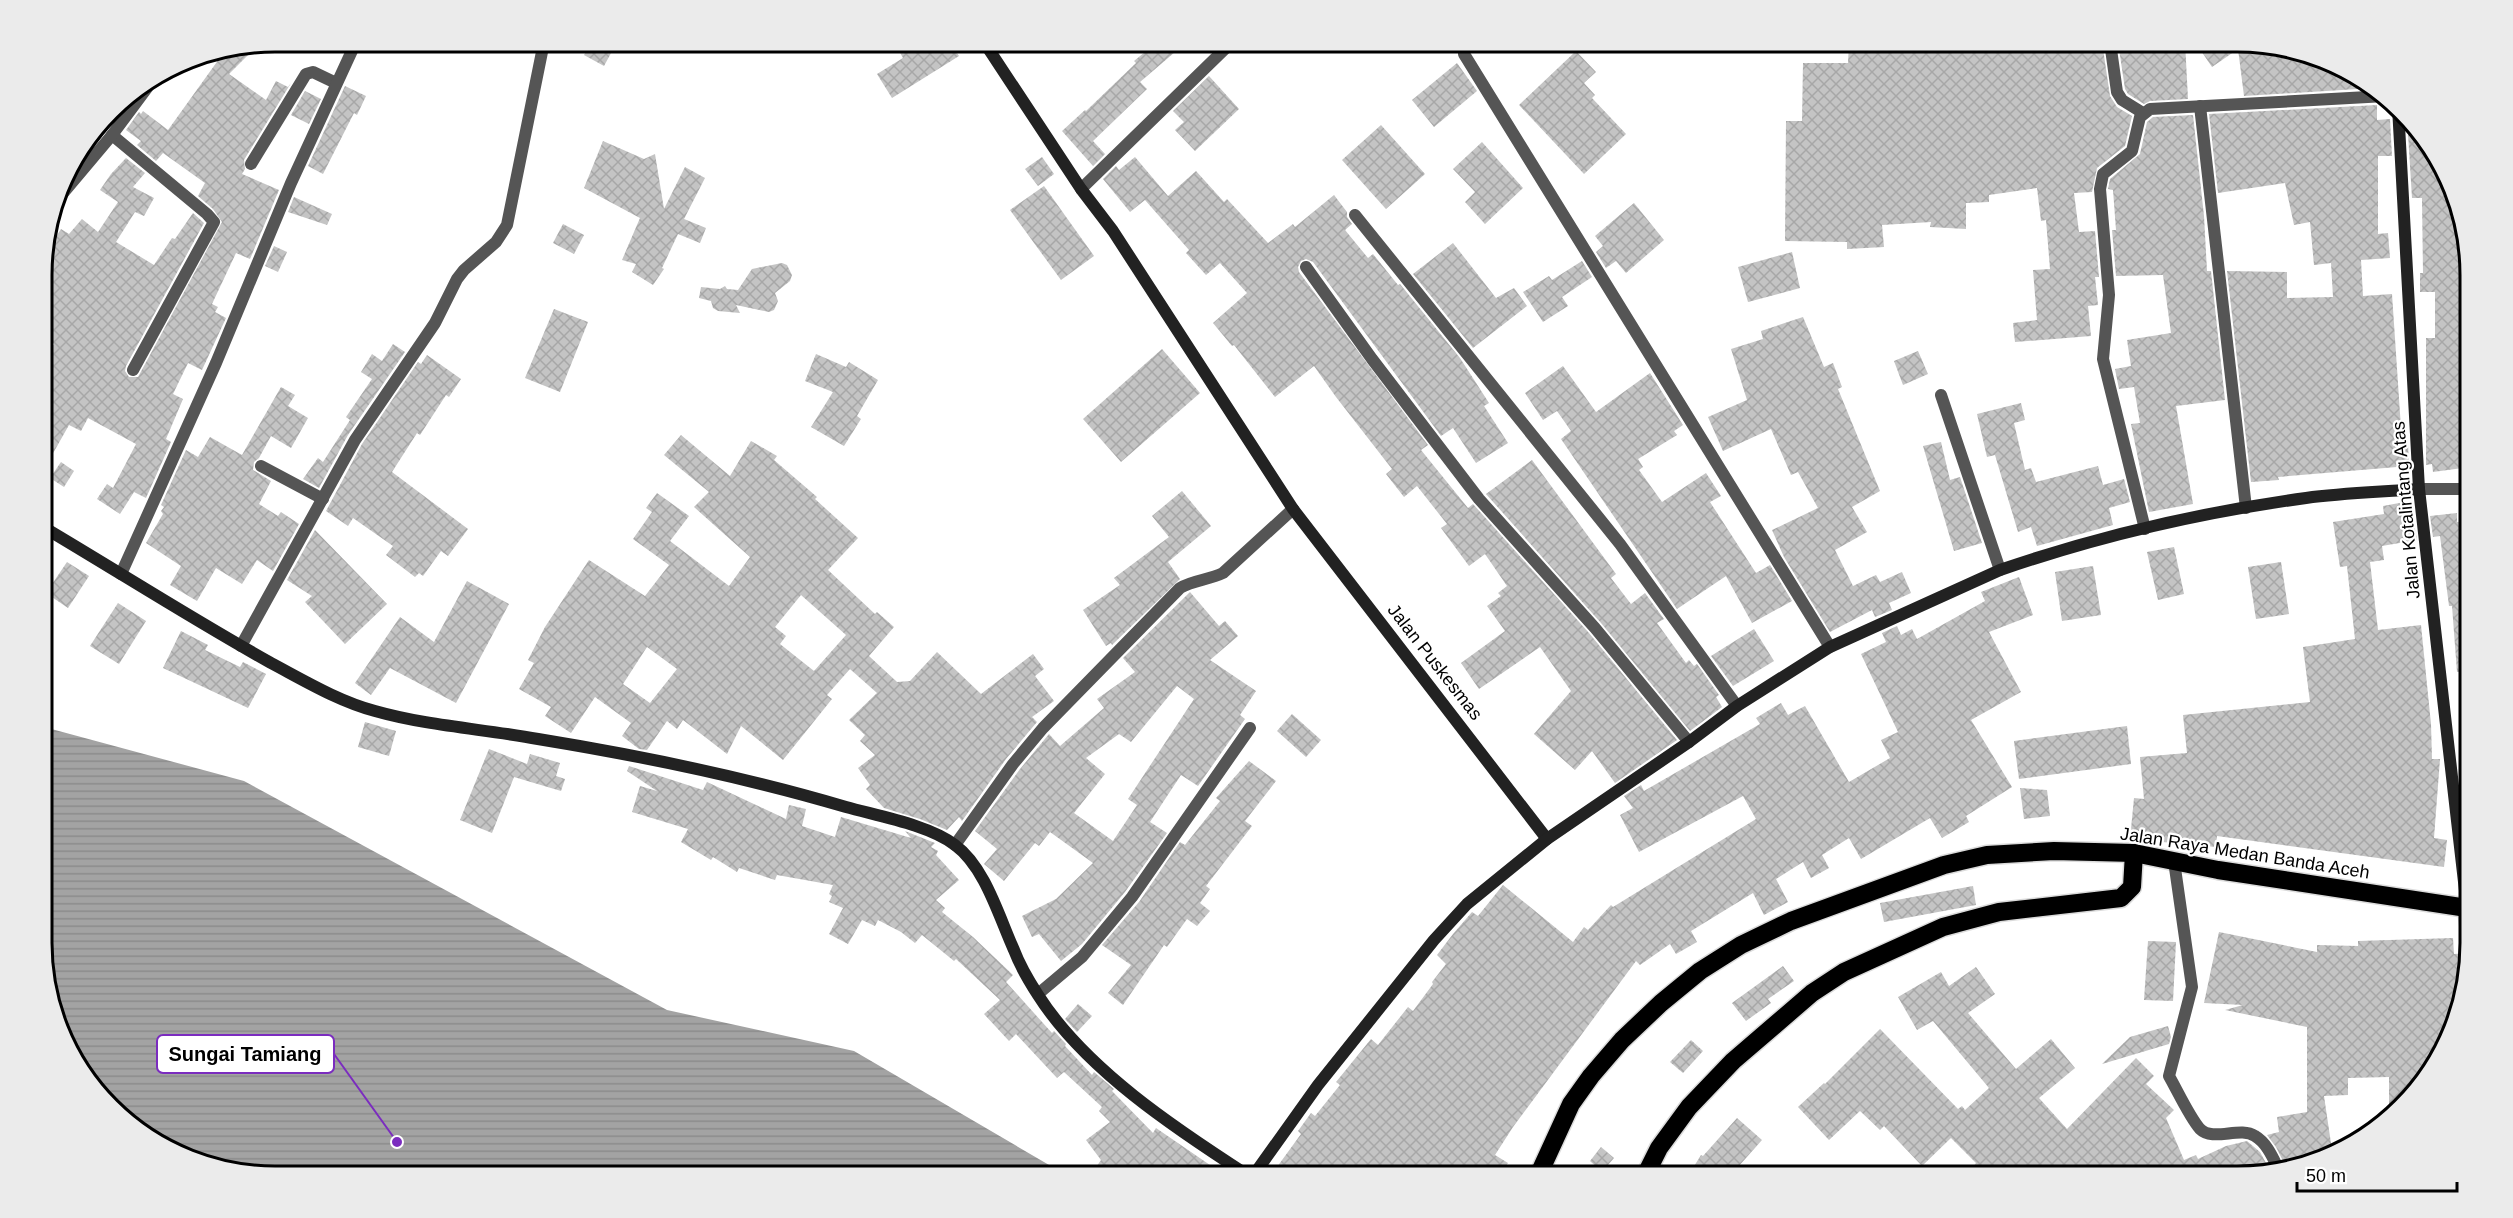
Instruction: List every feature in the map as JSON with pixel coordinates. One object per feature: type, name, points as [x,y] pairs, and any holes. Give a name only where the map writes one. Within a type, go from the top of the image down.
[{"type":"highway","name":"Jalan Raya Medan Banda Aceh","points":[[1543,1166],[1571,1104],[1591,1076],[1622,1040],[1661,1003],[1700,971],[1741,945],[1791,921],[1954,862],[1987,855],[2054,850],[2134,854],[2460,908]]},
{"type":"highway","points":[[1650,1166],[1659,1148],[1689,1107],[1733,1061],[1812,993],[1844,972],[1893,948],[1954,924],[1999,912],[2121,898],[2132,887],[2134,854]]},
{"type":"street","points":[[122,574],[212,374],[291,183],[351,52]]},
{"type":"street","points":[[241,646],[355,440],[435,323],[457,279],[496,242],[507,225],[542,52]]},
{"type":"street","name":"Jalan Puskesmas","points":[[991,52],[1081,189],[1113,231],[1293,509],[1547,839]]},
{"type":"street","points":[[1081,189],[1222,52]]},
{"type":"street","points":[[2112,52],[2118,92],[2122,100],[2143,113]]},
{"type":"street","points":[[1464,54],[1830,647]]},
{"type":"street","points":[[251,164],[306,74],[313,72],[336,82]]},
{"type":"street","points":[[2145,528],[2103,359],[2109,295],[2100,189],[2103,174],[2132,151],[2143,113],[2150,109],[2371,97]]},
{"type":"street","points":[[73,181],[139,99]]},
{"type":"street","points":[[2200,106],[2246,508]]},
{"type":"street","name":"Jalan Kotalintang Atas","points":[[2399,122],[2419,489],[2460,833]]},
{"type":"street","points":[[112,135],[214,222],[133,370]]},
{"type":"street","points":[[1355,215],[1620,544],[1737,706]]},
{"type":"street","points":[[1306,267],[1372,359],[1479,499],[1595,628],[1689,742]]},
{"type":"street","points":[[1941,395],[2000,570]]},
{"type":"street","points":[[261,466],[323,499]]},
{"type":"street","points":[[1260,1166],[1318,1085],[1434,940],[1467,904],[1547,839],[1689,742],[1737,706],[1830,647],[2000,570],[2145,528],[2181,519],[2307,498],[2419,489],[2460,489]]},
{"type":"street","points":[[955,845],[1013,764],[1043,728],[1173,595],[1187,584],[1213,578],[1222,573],[1243,557],[1258,539],[1293,509]]},
{"type":"street","points":[[52,534],[241,646],[349,703],[429,723],[473,727],[607,750],[801,793],[923,829],[955,845],[982,879],[1015,954],[1051,1013],[1095,1061],[1148,1108],[1233,1166]]},
{"type":"street","points":[[1038,994],[1082,957],[1132,897],[1250,728]]},
{"type":"street","points":[[2174,861],[2192,987],[2169,1076],[2200,1129],[2210,1134],[2246,1132],[2253,1134],[2266,1146],[2274,1162]]},
{"type":"shaded area","points":[[52,729],[244,781],[667,1010],[854,1051],[1051,1166],[275,1166],[246,1164],[190,1149],[151,1128],[108,1090],[82,1054],[64,1014],[54,972],[52,943]]},
{"type":"building","points":[[586,52],[612,52],[604,66],[584,55]]},
{"type":"building","points":[[900,52],[956,52],[959,56],[892,98],[877,74],[903,58]]},
{"type":"building","points":[[1145,52],[1175,52],[1140,82],[1147,89],[1093,141],[1105,154],[1093,166],[1062,131],[1136,63],[1134,61]]},
{"type":"building","points":[[1577,52],[1596,72],[1584,83],[1595,95],[1592,98],[1626,134],[1584,174],[1519,105]]},
{"type":"building","points":[[1849,52],[2103,52],[2110,96],[2117,107],[2132,116],[2125,146],[2097,168],[2092,192],[2074,193],[2079,232],[2095,231],[2099,277],[2095,277],[2098,305],[2088,306],[2091,336],[2015,342],[2013,323],[2037,320],[2033,270],[2050,269],[2046,220],[2041,221],[2037,188],[1989,195],[1989,202],[1966,203],[1966,229],[1930,227],[1931,222],[1882,225],[1884,247],[1847,249],[1847,242],[1785,241],[1786,121],[1802,121],[1803,63],[1848,63]]},
{"type":"building","points":[[2119,52],[2186,52],[2188,99],[2150,101],[2144,104],[2128,94],[2125,89]]},
{"type":"building","points":[[2202,52],[2234,52],[2212,67]]},
{"type":"building","points":[[2238,52],[2267,54],[2296,60],[2323,69],[2360,89],[2244,96]]},
{"type":"building","points":[[249,54],[229,74],[266,100],[276,81],[288,87],[291,83],[244,160],[245,169],[242,174],[279,190],[250,259],[236,253],[212,304],[218,307],[215,312],[226,318],[202,370],[188,363],[173,394],[183,399],[166,439],[171,442],[146,498],[134,492],[120,514],[97,499],[107,484],[113,488],[136,444],[88,418],[81,431],[69,425],[52,455],[54,246],[61,229],[69,234],[82,219],[98,232],[118,202],[100,190],[126,158],[145,173],[133,187],[154,198],[144,216],[135,212],[116,242],[154,265],[172,238],[175,239],[193,213],[204,223],[126,366],[125,371],[129,377],[138,377],[222,222],[213,209],[198,196],[205,183],[163,153],[156,161],[137,145],[141,141],[126,130],[139,112],[141,114],[143,111],[168,130],[218,60]]},
{"type":"building","points":[[1457,63],[1477,91],[1434,127],[1412,100]]},
{"type":"building","points":[[1209,76],[1239,109],[1195,151],[1175,130],[1184,122],[1173,111]]},
{"type":"building","points":[[345,86],[366,96],[357,115],[354,113],[323,174],[308,166]]},
{"type":"building","points":[[305,91],[321,99],[309,124],[291,115]]},
{"type":"building","points":[[2377,105],[2377,120],[2390,119],[2392,156],[2378,156],[2378,234],[2388,233],[2390,258],[2361,260],[2363,296],[2392,294],[2402,443],[2408,443],[2409,466],[2278,477],[2279,480],[2251,482],[2227,271],[2287,272],[2287,298],[2333,297],[2331,263],[2314,265],[2310,222],[2294,225],[2285,183],[2218,193],[2209,114]]},
{"type":"building","points":[[2193,115],[2204,216],[2207,271],[2211,271],[2225,400],[2176,406],[2193,504],[2149,512],[2131,424],[2140,423],[2134,387],[2119,389],[2115,369],[2131,366],[2127,340],[2171,333],[2163,275],[2116,276],[2112,230],[2116,230],[2113,190],[2108,189],[2110,179],[2140,154],[2147,122],[2153,117]]},
{"type":"building","points":[[1381,125],[1425,174],[1386,209],[1342,160]]},
{"type":"building","points":[[2408,131],[2423,151],[2444,190],[2459,246],[2460,468],[2433,472],[2432,464],[2426,465],[2426,338],[2435,338],[2435,292],[2420,292],[2420,273],[2423,273],[2422,198],[2412,198]]},
{"type":"building","points":[[603,141],[644,159],[655,154],[664,209],[685,167],[705,178],[684,219],[706,228],[700,243],[678,234],[662,268],[664,269],[653,285],[632,272],[636,264],[622,260],[640,218],[584,188]]},
{"type":"building","points":[[1482,142],[1523,188],[1485,224],[1465,202],[1475,192],[1453,169]]},
{"type":"building","points":[[1042,157],[1054,174],[1038,186],[1025,169]]},
{"type":"building","points":[[1135,157],[1168,196],[1196,171],[1224,202],[1227,199],[1268,243],[1293,224],[1295,227],[1334,195],[1347,212],[1347,217],[1352,224],[1345,230],[1368,258],[1373,254],[1398,285],[1400,284],[1460,358],[1489,403],[1484,406],[1508,443],[1476,463],[1453,428],[1441,436],[1313,262],[1306,259],[1301,261],[1298,267],[1299,272],[1428,445],[1421,450],[1468,508],[1473,504],[1589,633],[1677,740],[1615,783],[1592,751],[1575,770],[1534,734],[1571,691],[1540,647],[1479,689],[1461,663],[1505,631],[1487,606],[1501,596],[1498,593],[1507,586],[1485,554],[1469,566],[1441,528],[1447,524],[1417,486],[1404,497],[1386,474],[1392,469],[1314,366],[1275,397],[1234,345],[1232,346],[1213,323],[1247,293],[1220,263],[1206,275],[1186,253],[1189,250],[1145,200],[1130,212],[1103,179],[1116,166],[1119,170]]},
{"type":"building","points":[[1044,186],[1094,256],[1061,280],[1010,210]]},
{"type":"building","points":[[294,197],[332,214],[327,225],[288,212]]},
{"type":"building","points":[[1634,203],[1664,240],[1626,273],[1616,261],[1606,268],[1596,252],[1603,246],[1595,236]]},
{"type":"building","points":[[563,224],[584,235],[574,254],[553,243]]},
{"type":"building","points":[[1453,243],[1496,298],[1514,288],[1527,306],[1473,348],[1413,274]]},
{"type":"building","points":[[274,246],[287,252],[278,272],[265,266]]},
{"type":"building","points":[[1792,252],[1800,288],[1748,302],[1738,267]]},
{"type":"building","points":[[1582,261],[1592,277],[1562,297],[1568,306],[1543,322],[1523,292],[1549,276],[1552,280]]},
{"type":"building","points":[[782,263],[787,265],[792,275],[790,281],[775,293],[778,301],[774,310],[769,312],[736,305],[740,313],[718,311],[713,308],[711,301],[699,298],[701,287],[720,289],[725,286],[727,289],[738,290],[752,269]]},
{"type":"building","points":[[554,309],[588,322],[560,392],[525,378]]},
{"type":"building","points":[[1803,317],[1824,367],[1833,363],[1842,387],[1838,389],[1880,491],[1852,507],[1867,532],[1835,550],[1853,586],[1876,575],[1880,582],[1902,572],[1911,593],[1889,603],[1892,610],[1875,617],[1872,610],[1830,632],[1784,557],[1772,530],[1818,508],[1798,472],[1791,475],[1771,429],[1723,451],[1708,417],[1747,400],[1731,349],[1763,339],[1761,331]]},
{"type":"building","points":[[393,344],[405,352],[348,435],[319,488],[303,479],[318,458],[323,462],[350,420],[346,417],[372,379],[361,372],[372,354],[382,361]]},
{"type":"building","points":[[1162,349],[1200,393],[1121,462],[1083,419]]},
{"type":"building","points":[[1918,351],[1928,374],[1903,385],[1894,361]]},
{"type":"building","points":[[816,354],[846,367],[849,362],[878,380],[857,416],[861,419],[844,446],[811,427],[833,392],[805,381]]},
{"type":"building","points":[[427,355],[461,379],[449,397],[446,395],[420,435],[417,433],[392,472],[468,529],[448,556],[441,551],[423,576],[419,573],[415,577],[386,555],[393,546],[353,518],[348,526],[326,511],[362,444],[418,362],[421,364]]},
{"type":"building","points":[[1563,366],[1596,412],[1650,373],[1683,425],[1674,431],[1677,435],[1638,459],[1643,467],[1639,470],[1662,502],[1706,473],[1721,496],[1710,502],[1756,573],[1770,565],[1792,601],[1752,623],[1726,576],[1677,609],[1561,439],[1571,431],[1557,411],[1543,420],[1525,393]]},
{"type":"building","points":[[281,387],[295,395],[288,406],[308,418],[291,448],[271,436],[259,458],[254,462],[253,470],[271,481],[259,504],[278,516],[281,512],[299,524],[273,571],[257,560],[242,584],[216,568],[197,601],[170,585],[181,566],[146,543],[163,514],[161,511],[164,507],[161,505],[186,450],[198,457],[210,437],[242,455]]},
{"type":"building","points":[[2021,403],[2025,420],[2014,423],[2025,470],[2031,468],[2036,482],[2098,466],[2103,485],[2124,479],[2130,502],[2109,508],[2113,525],[2037,546],[2031,527],[2018,532],[1995,455],[1987,457],[1977,414]]},
{"type":"building","points":[[681,435],[730,476],[751,441],[777,456],[774,460],[817,497],[815,499],[858,538],[828,570],[875,614],[877,612],[894,627],[869,656],[897,682],[910,681],[937,652],[981,694],[1033,654],[1044,669],[1035,676],[1054,701],[1032,717],[1037,722],[1006,759],[962,821],[959,817],[947,830],[884,808],[866,789],[870,785],[858,768],[875,755],[860,741],[865,735],[849,720],[877,693],[850,669],[827,695],[832,699],[783,760],[741,726],[727,754],[683,720],[677,729],[667,721],[647,750],[639,749],[622,736],[631,723],[595,697],[571,733],[545,716],[551,707],[519,689],[534,663],[528,660],[545,627],[589,560],[645,596],[669,565],[633,539],[652,512],[646,508],[657,493],[689,516],[670,541],[729,586],[750,557],[694,507],[709,492],[664,455]],"holes":[[[801,595],[846,635],[814,671],[780,644],[786,636],[775,627]],[[647,647],[677,669],[650,703],[623,684]]]},
{"type":"building","points":[[1941,442],[1950,480],[1960,477],[1982,543],[1954,551],[1923,446]]},
{"type":"building","points":[[1532,460],[1616,574],[1611,578],[1631,604],[1645,593],[1664,619],[1657,623],[1686,663],[1689,660],[1694,666],[1697,664],[1719,695],[1716,697],[1722,707],[1690,731],[1601,623],[1486,494]]},
{"type":"building","points":[[61,462],[74,471],[64,487],[52,479],[52,475]]},
{"type":"building","points":[[1182,491],[1211,526],[1168,562],[1180,579],[1112,645],[1111,643],[1106,646],[1083,610],[1120,585],[1114,578],[1169,537],[1152,516]]},
{"type":"building","points":[[2410,501],[2417,540],[2382,546],[2384,560],[2370,562],[2378,630],[2421,625],[2431,724],[2432,759],[2440,759],[2434,838],[2447,840],[2444,867],[2217,836],[2216,847],[2130,839],[2134,798],[2144,799],[2140,757],[2187,753],[2183,715],[2310,702],[2303,647],[2355,639],[2347,566],[2340,567],[2333,522],[2384,514],[2383,506]]},
{"type":"building","points":[[2457,513],[2457,522],[2460,522],[2460,672],[2457,672],[2452,606],[2449,606],[2440,536],[2433,537],[2430,516]]},
{"type":"building","points":[[315,530],[387,604],[345,644],[305,602],[312,596],[287,580]]},
{"type":"building","points":[[2174,547],[2184,594],[2158,600],[2147,552]]},
{"type":"building","points":[[67,562],[89,576],[68,608],[52,597],[52,584]]},
{"type":"building","points":[[2281,562],[2289,614],[2256,619],[2248,567]]},
{"type":"building","points":[[2093,566],[2101,615],[2062,621],[2055,572]]},
{"type":"building","points":[[2019,577],[2033,615],[1989,632],[2021,692],[1971,720],[2012,787],[1966,816],[1969,822],[1942,838],[1930,818],[1861,859],[1849,838],[1822,855],[1829,868],[1811,878],[1803,862],[1776,879],[1788,902],[1764,915],[1753,893],[1691,931],[1697,942],[1676,954],[1670,944],[1640,965],[1636,961],[1513,1127],[1495,1155],[1508,1163],[1506,1166],[1278,1166],[1301,1134],[1298,1131],[1311,1113],[1315,1116],[1340,1085],[1336,1082],[1371,1039],[1378,1045],[1408,1007],[1413,1011],[1446,964],[1437,955],[1472,912],[1478,916],[1503,885],[1573,942],[1584,927],[1588,930],[1611,905],[1613,907],[1756,819],[1743,796],[1639,852],[1620,815],[1633,808],[1624,796],[1641,785],[1644,791],[1760,724],[1756,718],[1781,703],[1788,715],[1805,706],[1849,782],[1890,758],[1881,740],[1898,732],[1861,654],[1886,642],[1882,633],[1897,626],[1901,635],[1912,629],[1917,639],[1985,601],[1981,592]]},
{"type":"building","points":[[467,581],[509,604],[456,703],[390,668],[371,695],[355,683],[400,617],[434,642]]},
{"type":"building","points":[[1190,592],[1219,626],[1225,621],[1238,636],[1210,660],[1256,691],[1240,715],[1245,719],[1198,786],[1181,775],[1150,822],[1167,833],[1125,892],[1082,944],[1061,961],[1039,934],[1032,937],[1022,916],[1056,899],[1093,863],[1050,832],[1039,846],[1035,843],[1004,881],[984,864],[997,849],[975,831],[1020,769],[1049,734],[1060,746],[1104,708],[1097,699],[1135,672],[1123,658]],"holes":[[[1177,686],[1194,699],[1128,799],[1137,805],[1113,841],[1074,813],[1105,774],[1086,758],[1119,734],[1131,742]]]},
{"type":"building","points":[[118,603],[146,621],[119,664],[90,646]]},
{"type":"building","points":[[1754,629],[1774,661],[1733,686],[1711,656]]},
{"type":"building","points":[[181,631],[208,645],[205,650],[240,667],[243,662],[266,674],[248,708],[163,668]]},
{"type":"building","points":[[1292,714],[1321,740],[1306,757],[1277,731]]},
{"type":"building","points":[[365,722],[396,731],[389,756],[358,747]]},
{"type":"building","points":[[2127,726],[2131,764],[2019,779],[2014,741]]},
{"type":"building","points":[[489,749],[527,764],[530,754],[560,763],[556,776],[565,779],[561,791],[514,777],[492,833],[460,820]]},
{"type":"building","points":[[1249,761],[1276,781],[1245,821],[1252,826],[1206,886],[1210,889],[1200,903],[1210,911],[1197,926],[1187,919],[1167,947],[1164,945],[1123,1005],[1108,993],[1131,965],[1102,945],[1139,902],[1180,842],[1185,845],[1220,801],[1216,798]]},
{"type":"building","points":[[629,766],[703,790],[707,782],[786,819],[789,805],[806,809],[802,826],[835,837],[841,817],[911,838],[905,831],[935,843],[931,847],[938,851],[936,855],[959,880],[936,900],[945,908],[942,912],[973,937],[1013,975],[1006,982],[1052,1033],[1054,1031],[1092,1075],[1094,1072],[1114,1089],[1112,1091],[1153,1133],[1156,1128],[1211,1166],[1097,1166],[1101,1160],[1086,1140],[1110,1122],[1099,1111],[1102,1107],[1064,1072],[1057,1078],[1016,1034],[1009,1041],[984,1014],[1000,1000],[956,959],[954,961],[922,935],[915,943],[901,932],[878,920],[875,926],[862,920],[848,944],[829,934],[843,908],[829,902],[832,896],[829,894],[833,885],[777,875],[775,880],[739,868],[737,872],[713,857],[711,860],[681,842],[688,829],[632,812],[640,786],[657,791],[627,771]]},
{"type":"building","points":[[2020,788],[2047,790],[2050,816],[2024,819]]},
{"type":"building","points":[[1973,886],[1976,905],[1884,922],[1880,903]]},
{"type":"building","points":[[2219,932],[2317,952],[2317,945],[2358,946],[2358,941],[2453,938],[2454,954],[2460,954],[2453,1001],[2444,1028],[2423,1067],[2405,1090],[2389,1104],[2389,1077],[2348,1078],[2348,1095],[2324,1096],[2331,1145],[2283,1161],[2267,1135],[2279,1132],[2277,1117],[2307,1112],[2307,1027],[2225,1010],[2243,1005],[2204,1003]]},
{"type":"building","points":[[2148,941],[2176,942],[2173,1001],[2144,1000]]},
{"type":"building","points":[[1783,966],[1794,981],[1768,999],[1771,1003],[1746,1021],[1732,1003]]},
{"type":"building","points":[[1976,967],[1995,994],[1968,1013],[2016,1069],[2051,1039],[2075,1068],[2039,1098],[2067,1129],[2136,1058],[2154,1076],[2146,1084],[2174,1110],[2166,1118],[2184,1160],[2196,1155],[2198,1159],[2226,1146],[2247,1141],[2260,1152],[2267,1164],[1974,1166],[1976,1163],[1951,1138],[1922,1166],[1884,1126],[1880,1130],[1860,1111],[1829,1140],[1798,1107],[1825,1084],[1880,1029],[1958,1109],[1962,1106],[1965,1110],[1989,1088],[1933,1021],[1917,1030],[1898,997],[1941,972],[1949,986]]},
{"type":"building","points":[[1078,1004],[1092,1016],[1077,1032],[1065,1019]]},
{"type":"building","points":[[2168,1026],[2171,1037],[2169,1044],[2102,1064],[2130,1037]]},
{"type":"building","points":[[1691,1040],[1703,1051],[1683,1073],[1670,1062]]},
{"type":"building","points":[[1737,1118],[1762,1140],[1739,1166],[1694,1166],[1701,1155],[1703,1156]]},
{"type":"building","points":[[1601,1147],[1614,1158],[1607,1166],[1595,1166],[1590,1161]]},
{"type":"place","name":"Sungai Tamiang","points":[[397,1142]]}]
